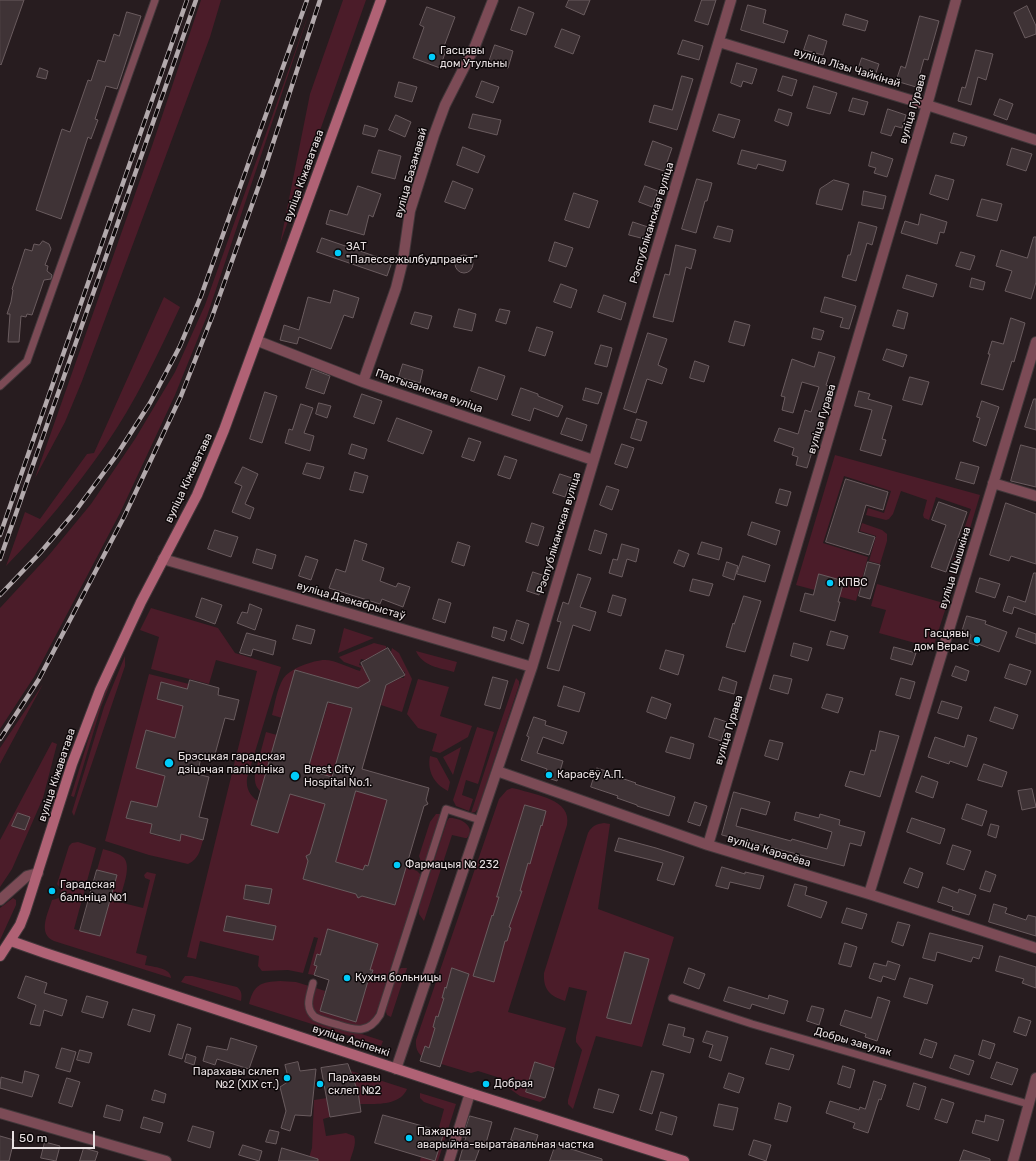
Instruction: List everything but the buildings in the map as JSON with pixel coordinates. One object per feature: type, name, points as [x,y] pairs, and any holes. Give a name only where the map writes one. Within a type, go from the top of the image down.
[{"type":"main road","name":"вуліца Кіжаватава","points":[[0,956],[20,925],[72,764],[91,711],[119,648],[163,559],[197,495],[211,463],[258,341],[380,0]]},
{"type":"main road","name":"вуліца Асіпенкі","points":[[11,941],[396,1069],[684,1161]]},
{"type":"street","name":"вуліца Базанавай","points":[[363,382],[396,288],[403,260],[410,211],[434,135],[445,105],[475,46],[493,0]]},
{"type":"street","name":"Рэспубліканская вуліца","points":[[396,1069],[532,668],[731,0]]},
{"type":"street","name":"вуліца Гурава","points":[[708,844],[927,105],[956,0]]},
{"type":"street","name":"вуліца Лізы Чайкінай","points":[[718,42],[927,105],[1036,140]]},
{"type":"street","name":"Партызанская вуліца","points":[[258,341],[363,382],[593,460]]},
{"type":"street","name":"вуліца Шышкіна","points":[[869,894],[1036,342]]},
{"type":"street","points":[[993,483],[1036,496]]},
{"type":"street","name":"вуліца Дзекабрыстаў","points":[[163,559],[532,668]]},
{"type":"street","name":"вуліца Карасёва","points":[[497,771],[708,844],[1036,948]]},
{"type":"street","points":[[0,900],[27,876],[38,873]]},
{"type":"street","points":[[1013,1161],[1036,1078]]},
{"type":"street","points":[[449,1161],[470,1093]]},
{"type":"street","points":[[0,1113],[166,1161]]},
{"type":"lane","points":[[0,386],[27,361],[156,0]]},
{"type":"lane","points":[[313,983],[308,1001],[308,1007],[315,1017],[350,1029],[358,1030],[365,1029],[376,1020],[380,1015],[446,809],[480,820]]},
{"type":"lane","name":"Добры завулак","points":[[672,998],[752,1024],[1028,1104]]},
{"type":"shaded area","points":[[201,0],[221,0],[210,37],[82,381],[65,422],[35,478],[152,146]]},
{"type":"shaded area","points":[[343,0],[366,0],[280,244],[310,94]]},
{"type":"shaded area","points":[[312,4],[207,316],[175,395],[120,513],[34,677],[0,729],[0,608],[49,555],[91,504],[135,439],[175,372],[205,305]]},
{"type":"shaded area","points":[[164,297],[180,307],[136,396],[116,430],[82,478],[45,523],[6,566],[25,512],[40,519],[87,454],[94,453]]},
{"type":"shaded area","points":[[835,455],[980,495],[956,575],[949,573],[971,509],[936,497],[929,520],[924,518],[923,515],[927,500],[901,491],[893,514],[889,519],[886,520],[866,515],[868,508],[884,513],[891,491],[844,476],[823,543],[868,557],[856,601],[796,585]]},
{"type":"shaded area","points":[[862,523],[882,530],[887,534],[887,541],[880,564],[869,561],[876,536],[860,531]]},
{"type":"shaded area","points":[[877,584],[947,604],[933,648],[879,633],[886,610],[871,606]]},
{"type":"shaded area","points":[[151,608],[218,628],[235,653],[281,667],[247,778],[249,791],[258,801],[251,825],[278,833],[290,794],[325,804],[303,879],[356,894],[358,898],[362,896],[395,905],[406,867],[417,871],[421,875],[378,1009],[376,1014],[366,1024],[359,1026],[345,1024],[321,1016],[313,1009],[312,1001],[316,988],[325,991],[320,1011],[356,1022],[368,981],[373,971],[370,970],[377,944],[328,930],[320,955],[317,954],[317,966],[314,975],[308,974],[318,938],[314,937],[303,973],[288,970],[262,971],[258,966],[259,956],[200,941],[196,959],[187,957],[257,671],[216,660],[209,684],[151,669],[159,637],[140,630]]},
{"type":"shaded area","points":[[344,628],[374,638],[338,653]]},
{"type":"shaded area","points":[[374,643],[386,646],[386,649],[365,660],[361,659],[359,665],[362,666],[373,688],[358,688],[296,670],[282,718],[272,715],[276,696],[281,683],[290,672],[308,663],[320,660],[329,660],[360,671],[361,668],[344,662],[339,657]]},
{"type":"shaded area","points":[[392,648],[399,653],[412,679],[402,712],[381,705],[383,695],[377,693],[378,690],[400,678],[404,678],[405,672],[402,671],[391,652]]},
{"type":"shaded area","points":[[416,651],[457,662],[454,672],[432,666],[422,660]]},
{"type":"shaded area","points":[[122,654],[101,707],[74,797],[71,796],[106,688]]},
{"type":"shaded area","points":[[125,656],[125,666],[74,816],[72,812],[104,707]]},
{"type":"shaded area","points":[[149,674],[189,684],[187,689],[161,682],[157,699],[183,706],[175,738],[146,730],[136,768],[165,776],[157,807],[131,801],[126,818],[152,824],[150,834],[179,841],[181,834],[203,840],[197,857],[188,864],[149,855],[105,841]]},
{"type":"shaded area","points":[[516,678],[519,681],[519,685],[478,809],[471,813],[497,733]]},
{"type":"shaded area","points":[[418,679],[449,687],[440,716],[472,726],[468,737],[440,753],[432,751],[437,734],[418,728],[407,714]]},
{"type":"shaded area","points":[[43,684],[0,764],[0,748]]},
{"type":"shaded area","points":[[328,703],[352,708],[332,777],[308,770]]},
{"type":"shaded area","points":[[477,727],[494,732],[478,784],[466,780],[462,795],[473,799],[469,811],[456,806],[453,800]]},
{"type":"shaded area","points":[[266,732],[277,735],[262,786],[277,791],[264,794],[257,788],[255,783],[255,773]]},
{"type":"shaded area","points":[[52,742],[57,744],[43,798],[12,869],[0,887],[0,840]]},
{"type":"shaded area","points":[[461,747],[453,775],[443,757]]},
{"type":"shaded area","points":[[430,756],[437,758],[450,782],[448,791],[435,781],[429,762]]},
{"type":"shaded area","points":[[512,788],[551,800],[564,809],[567,816],[567,825],[508,1012],[566,1028],[554,1068],[535,1063],[526,1092],[545,1098],[540,1102],[520,1096],[500,1082],[497,1077],[478,1071],[471,1073],[428,1060],[422,1057],[416,1047],[416,1040],[499,799],[507,790]]},
{"type":"shaded area","points":[[356,791],[388,799],[368,866],[365,865],[363,870],[336,862]]},
{"type":"shaded area","points":[[436,814],[441,814],[425,864],[421,862],[419,856],[430,822]]},
{"type":"shaded area","points":[[449,818],[457,819],[466,823],[470,830],[470,834],[467,838],[452,835],[424,921],[419,914],[419,907]]},
{"type":"shaded area","points":[[604,823],[610,824],[598,909],[674,937],[642,1047],[596,1036],[573,1109],[568,1104],[568,1100],[582,1050],[576,1042],[576,1037],[587,991],[569,987],[565,1001],[555,997],[548,992],[546,988],[544,973],[588,833],[594,826]]},
{"type":"shaded area","points":[[78,842],[96,848],[74,929],[100,936],[117,875],[97,870],[103,849],[119,854],[126,861],[127,872],[119,902],[143,908],[150,880],[145,878],[144,875],[147,872],[156,874],[136,953],[147,956],[145,965],[165,970],[171,978],[54,941],[49,938],[45,928],[46,917],[52,900],[59,898],[61,889],[57,884],[69,846],[72,843]]},
{"type":"shaded area","points":[[13,898],[16,900],[16,905],[0,940],[0,908]]},
{"type":"shaded area","points":[[401,968],[407,968],[391,1017],[387,1015],[385,1009],[397,972]]},
{"type":"shaded area","points":[[185,976],[192,976],[237,987],[241,993],[241,1001],[181,982]]},
{"type":"shaded area","points":[[268,982],[296,982],[309,986],[305,1007],[312,1018],[383,1041],[381,1046],[249,1004],[253,992],[259,985]]},
{"type":"shaded area","points":[[351,1071],[407,1089],[404,1095],[393,1101],[380,1104],[360,1104],[358,1092]]},
{"type":"shaded area","points":[[420,1093],[456,1104],[438,1161],[420,1161],[421,1156],[435,1160],[444,1133],[438,1131],[444,1109],[424,1102],[420,1098]]},
{"type":"shaded area","points":[[327,1098],[330,1117],[323,1119],[326,1136],[346,1133],[354,1136],[355,1145],[350,1161],[308,1161],[312,1148],[314,1100]]},
{"type":"railway","points":[[0,535],[187,0]]},
{"type":"railway","points":[[0,559],[196,0]]},
{"type":"railway","points":[[0,595],[40,553],[74,513],[116,456],[150,403],[180,346],[201,296],[307,0]]},
{"type":"railway","points":[[0,739],[39,679],[124,517],[181,396],[212,317],[263,174],[320,0]]},
{"type":"place","name":"Гасцявы дом Утульны","points":[[432,57]]},
{"type":"place","name":"ЗАТ \"Палессежылбудпраект\"","points":[[338,253]]},
{"type":"place","name":"КПВС","points":[[830,583]]},
{"type":"place","name":"Гасцявы дом Верас","points":[[977,640]]},
{"type":"place","name":"Брэсцкая гарадская дзіцячая паліклініка","points":[[169,763]]},
{"type":"place","name":"Карасёў А.П.","points":[[549,775]]},
{"type":"place","name":"Brest City Hospital No.1.","points":[[295,776]]},
{"type":"place","name":"Фармацыя № 232","points":[[397,865]]},
{"type":"place","name":"Гарадская бальніца №1","points":[[52,891]]},
{"type":"place","name":"Кухня больницы","points":[[347,978]]},
{"type":"place","name":"Парахавы склеп №2 (XIX ст.)","points":[[287,1078]]},
{"type":"place","name":"Парахавы склеп №2","points":[[320,1084]]},
{"type":"place","name":"Добрая","points":[[486,1084]]},
{"type":"place","name":"Пажарная аварыйна-выратавальная частка","points":[[409,1138]]}]
